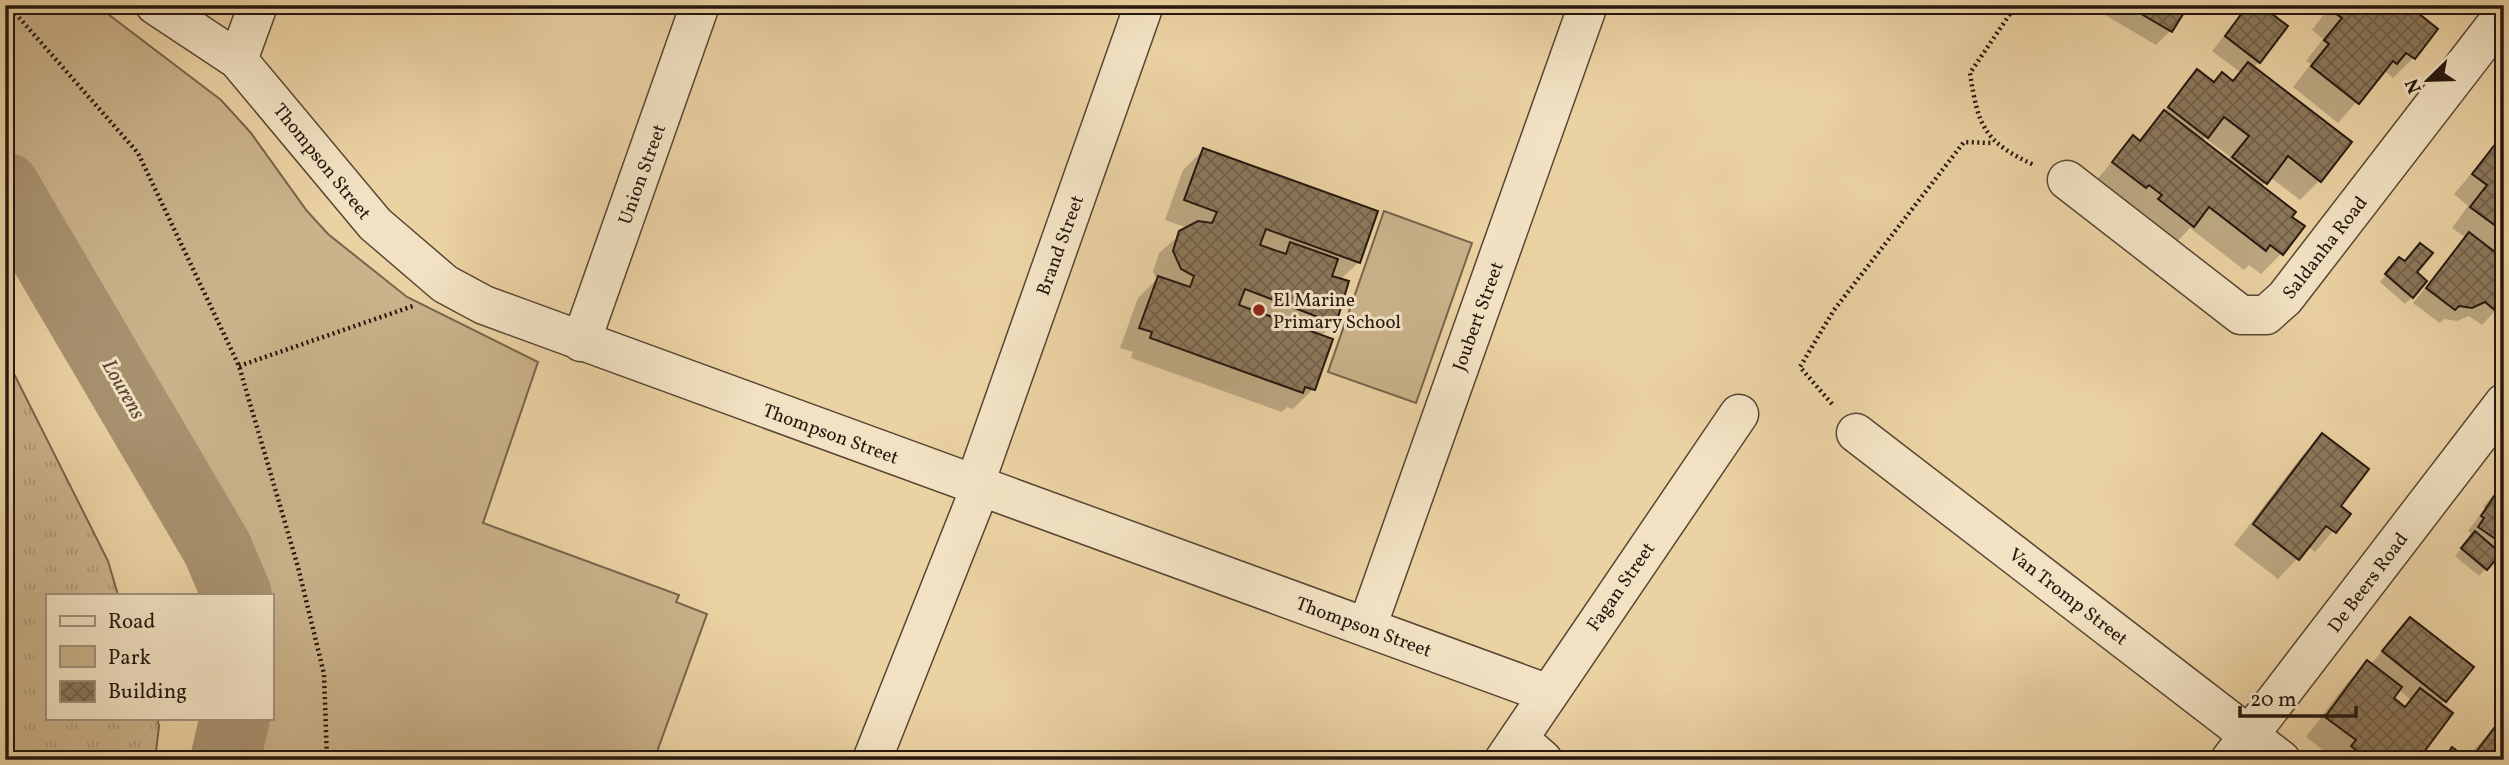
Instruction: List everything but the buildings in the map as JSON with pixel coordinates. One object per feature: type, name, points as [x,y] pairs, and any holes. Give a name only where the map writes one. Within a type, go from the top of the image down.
[{"type":"street","name":"Thompson Street","points":[[155,5],[238,60],[375,224],[445,284],[484,305],[1546,694]]},
{"type":"street","points":[[238,60],[258,5]]},
{"type":"street","name":"Union Street","points":[[581,342],[700,5]]},
{"type":"street","name":"Brand Street","points":[[872,760],[977,487],[1144,5]]},
{"type":"street","name":"Joubert Street","points":[[1367,627],[1588,5]]},
{"type":"street","name":"Saldanha Road","points":[[2067,180],[2241,315],[2266,315],[2285,298],[2504,13]]},
{"type":"street","name":"De Beers Road","points":[[2240,748],[2504,403]]},
{"type":"street","name":"Fagan Street","points":[[1522,753],[1546,694],[1739,414]]},
{"type":"street","name":"Van Tromp Street","points":[[1856,433],[2240,748],[2281,760]]},
{"type":"path","points":[[8,5],[138,153],[239,366],[298,567],[324,674],[327,760]]},
{"type":"path","points":[[2016,5],[1970,72],[1976,108],[1993,142],[2011,155],[2067,180]]},
{"type":"path","points":[[1856,433],[1800,367],[1834,310],[1964,142],[1993,142]]},
{"type":"path","points":[[239,366],[420,304],[445,284]]},
{"type":"green space","points":[[5,5],[96,5],[221,100],[251,133],[307,211],[328,234],[407,297],[538,362],[483,523],[679,595],[676,602],[707,614],[654,760],[225,760],[235,720],[273,720],[273,594],[237,594],[217,548],[5,187]]},
{"type":"green space","points":[[1384,211],[1472,243],[1416,403],[1328,372]]},
{"type":"green space","points":[[5,356],[108,561],[118,594],[46,594],[46,720],[158,720],[159,726],[155,760],[5,760]]},
{"type":"waterway","name":"Lourens","points":[[5,187],[217,548],[237,594]]},
{"type":"waterway","name":"Lourens","points":[[225,760],[235,720]]},
{"type":"place","name":"El Marine Primary School","points":[[1259,310]]}]
